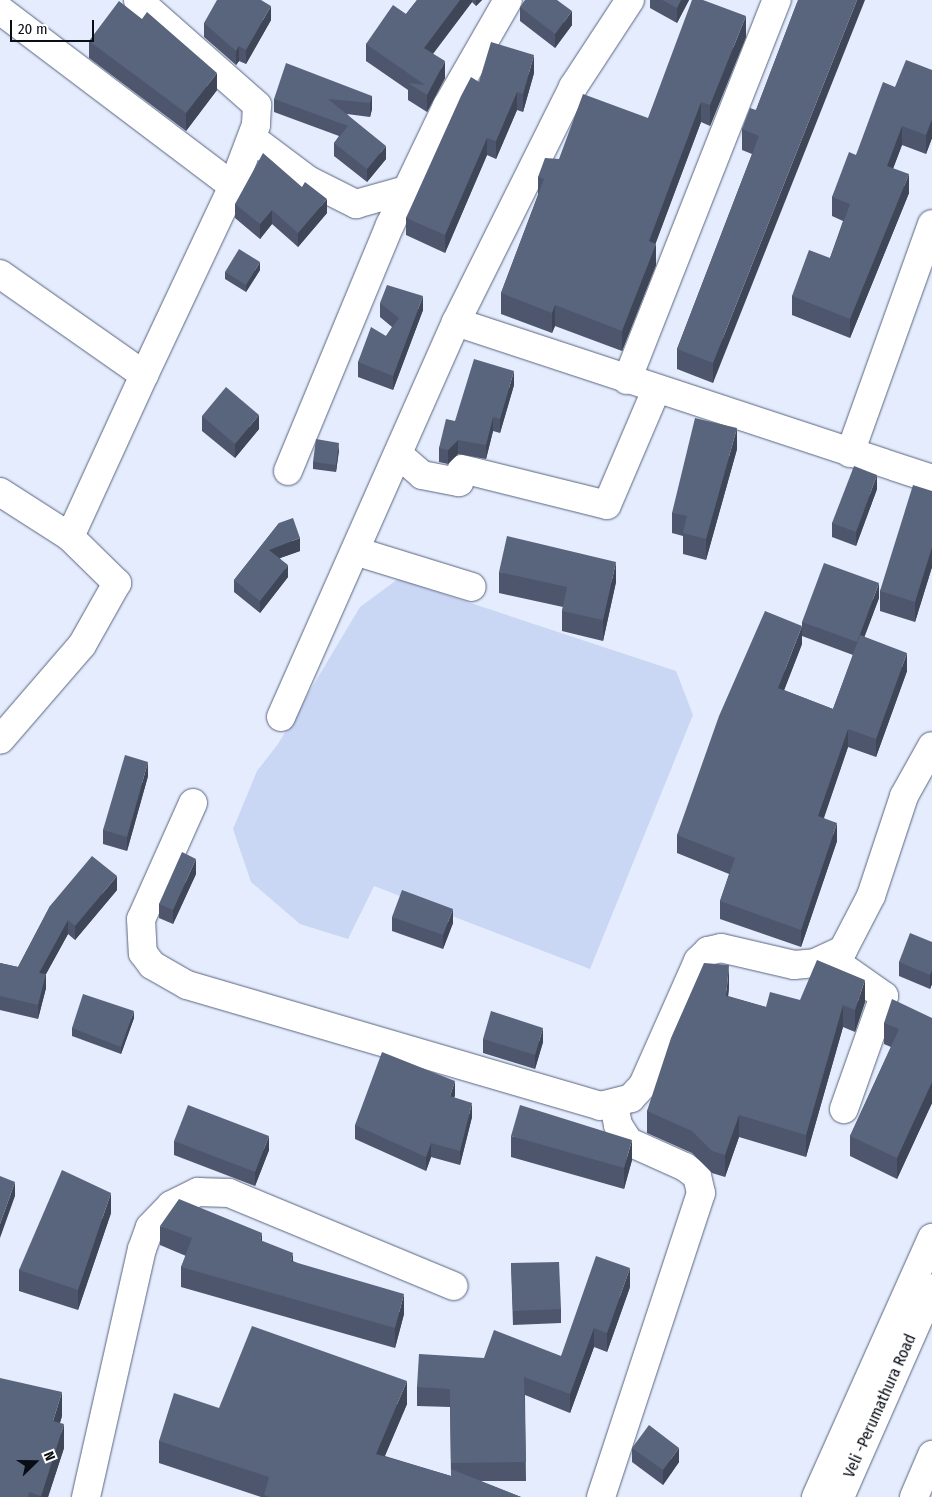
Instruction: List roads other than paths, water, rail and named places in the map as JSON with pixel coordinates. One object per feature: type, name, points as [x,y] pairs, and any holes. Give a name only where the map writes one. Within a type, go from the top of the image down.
[{"type":"street","points":[[70,538],[233,186],[252,138],[257,105],[138,0]]},
{"type":"street","points":[[288,471],[406,190],[447,106],[508,0]]},
{"type":"street","points":[[282,717],[456,322],[574,87],[630,0]]},
{"type":"street","points":[[627,380],[777,0]]},
{"type":"street","points":[[0,10],[233,186]]},
{"type":"street","points":[[252,138],[308,180],[356,204],[406,190]]},
{"type":"street","points":[[850,453],[932,224]]},
{"type":"street","points":[[0,274],[144,375]]},
{"type":"street","points":[[456,322],[656,390],[932,479]]},
{"type":"street","points":[[398,454],[422,475],[459,482],[462,469],[607,505],[656,390]]},
{"type":"street","points":[[0,492],[70,538],[117,583],[82,644],[0,740]]},
{"type":"street","points":[[355,551],[472,587]]},
{"type":"street","points":[[621,1109],[643,1085],[698,961],[708,951],[721,948],[794,965],[830,958],[855,935],[904,796],[932,746]]},
{"type":"street","points":[[193,803],[141,919],[143,953],[152,965],[187,985],[582,1102],[621,1109]]},
{"type":"street","points":[[830,958],[884,996],[844,1109]]},
{"type":"street","points":[[601,1497],[701,1193],[697,1176],[629,1142],[621,1109]]},
{"type":"street","points":[[86,1497],[142,1250],[150,1227],[171,1205],[198,1192],[229,1193],[454,1286]]},
{"type":"street","points":[[816,1497],[932,1238]]},
{"type":"street","name":"Veli -Perumathura Road","points":[[840,1497],[932,1288]]},
{"type":"street","points":[[914,1497],[932,1454]]}]
